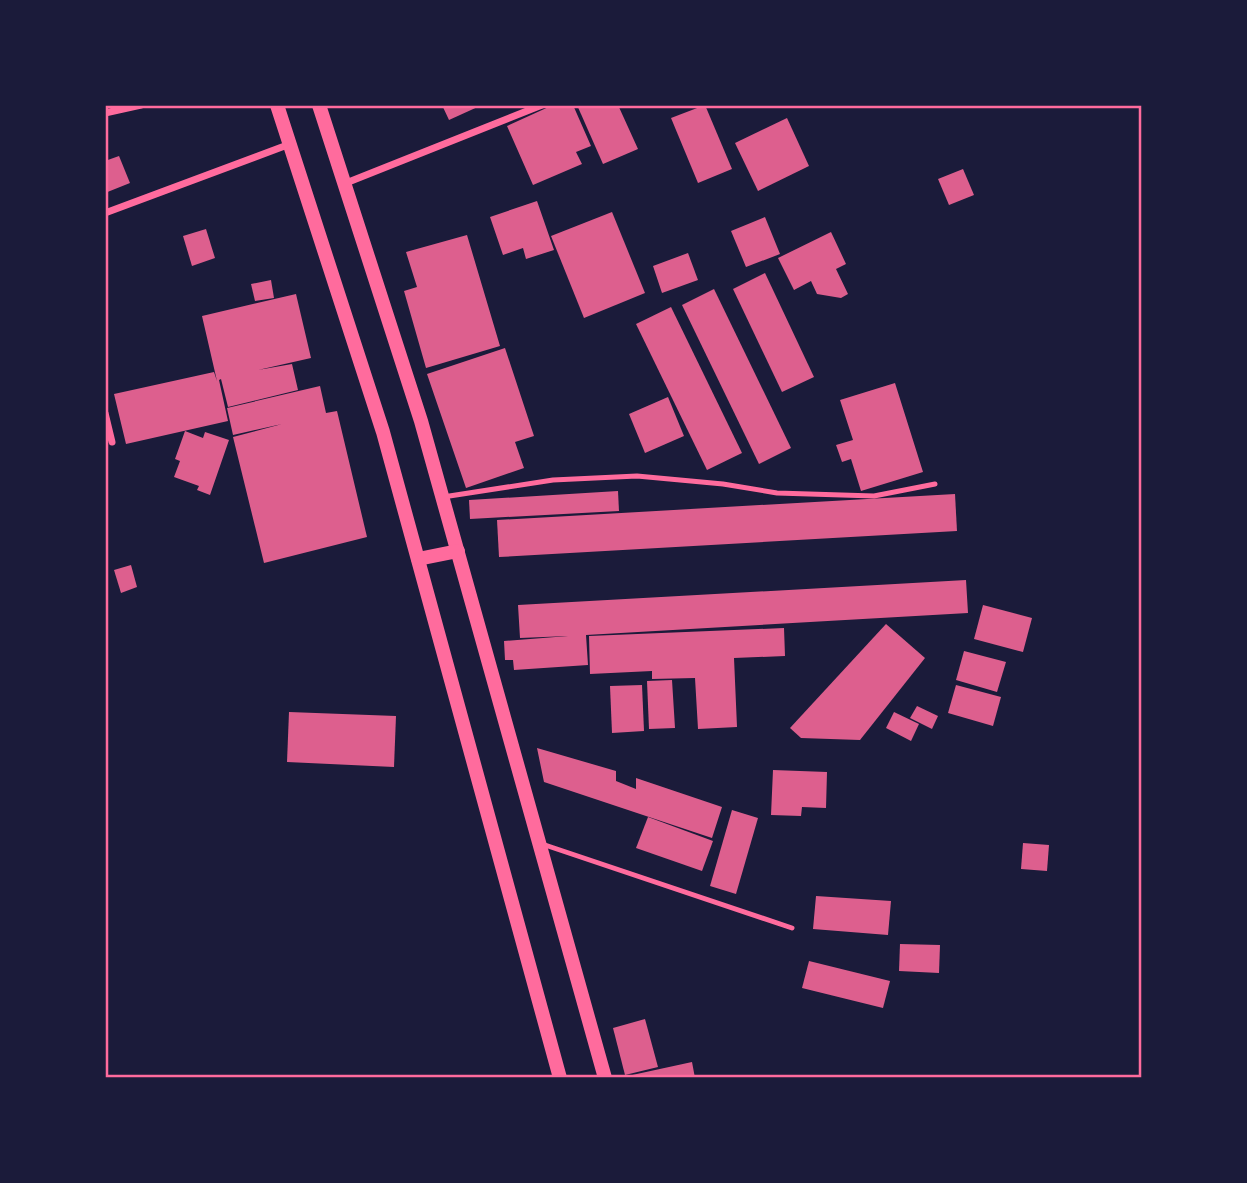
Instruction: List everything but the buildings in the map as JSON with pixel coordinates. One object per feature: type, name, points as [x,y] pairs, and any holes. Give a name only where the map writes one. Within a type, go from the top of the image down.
[{"type":"main road","points":[[277,105],[383,432],[560,1078]]},
{"type":"main road","points":[[319,105],[421,421],[605,1078]]},
{"type":"main road","points":[[418,559],[458,551]]},
{"type":"street","points":[[105,113],[141,105]]},
{"type":"street","points":[[346,183],[542,105]]},
{"type":"street","points":[[105,213],[290,144]]},
{"type":"street","points":[[105,413],[112,442]]},
{"type":"lane","points":[[443,497],[553,480],[637,476],[723,484],[777,494],[874,496],[935,485]]},
{"type":"lane","points":[[539,843],[792,928]]}]
